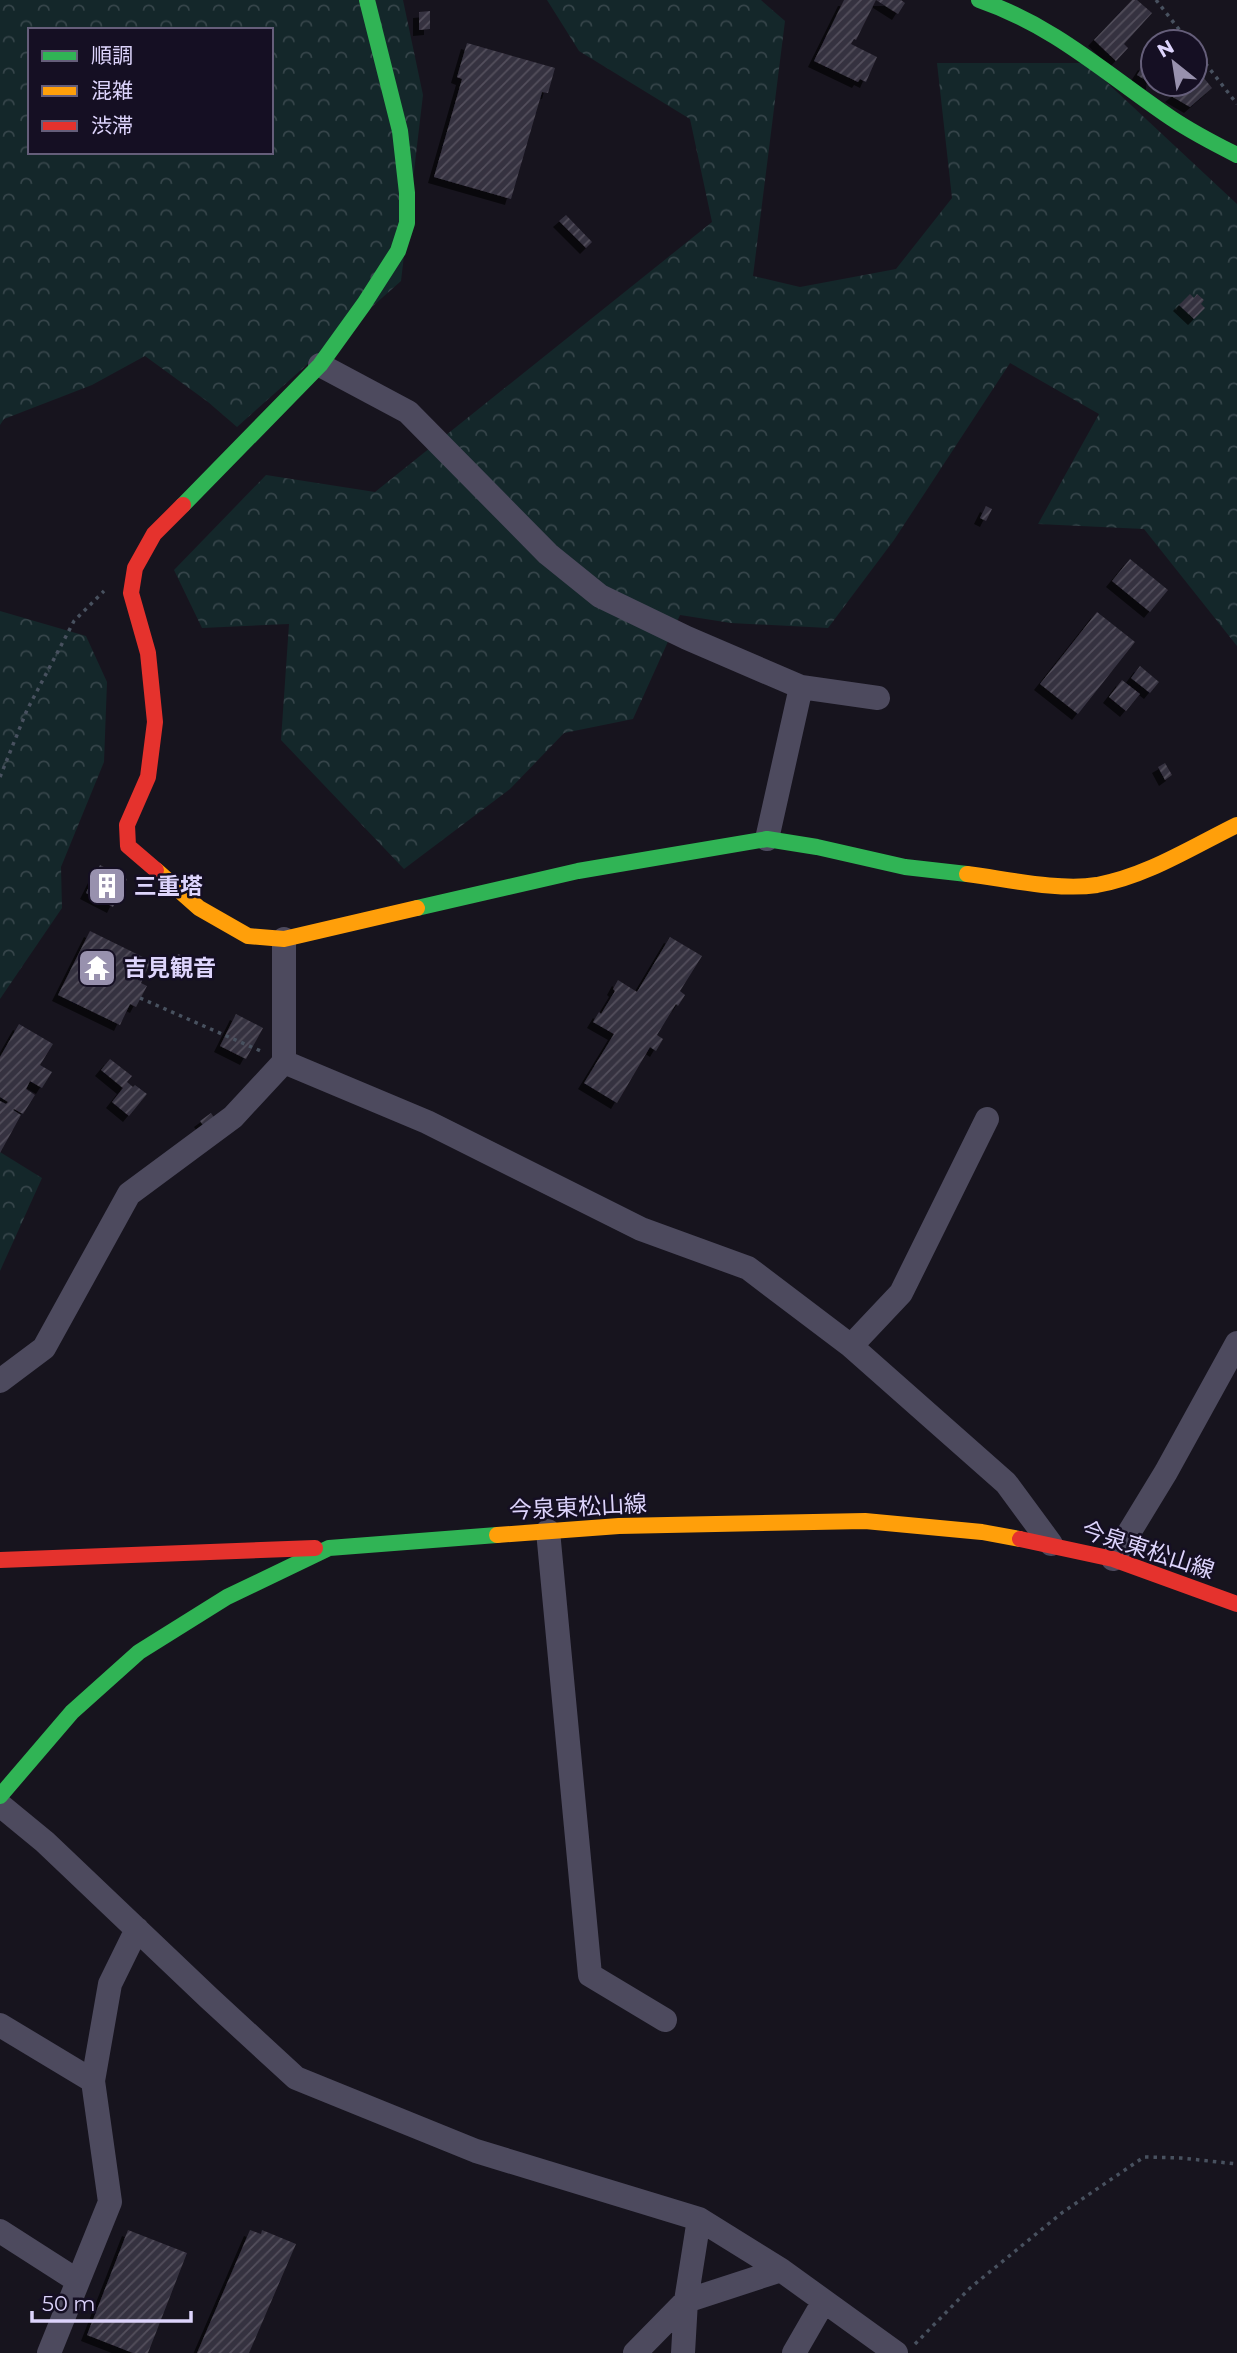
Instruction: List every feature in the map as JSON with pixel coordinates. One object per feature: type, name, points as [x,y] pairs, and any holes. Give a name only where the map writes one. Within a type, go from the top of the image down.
[{"type":"street","points":[[368,0],[400,131],[407,193],[407,223],[398,251],[320,365],[154,534],[135,568],[131,593],[148,653],[155,722],[148,777],[127,825],[128,846],[199,908],[248,936],[284,939],[578,871],[767,839],[817,847],[905,867],[1066,886],[1095,885],[1129,877],[1237,825]]},
{"type":"street","points":[[979,0],[997,5],[1063,38],[1173,120],[1237,155]]},
{"type":"street","points":[[320,365],[408,412],[548,554],[600,596],[687,638],[801,687],[878,698]]},
{"type":"street","points":[[767,839],[801,687]]},
{"type":"street","points":[[0,1381],[44,1348],[129,1194],[233,1117],[284,1062],[284,939]]},
{"type":"street","points":[[284,1062],[427,1122],[641,1229],[748,1268],[851,1346],[1006,1483],[1051,1544]]},
{"type":"street","points":[[851,1346],[901,1293],[987,1119]]},
{"type":"street","points":[[1113,1559],[1166,1472],[1237,1343]]},
{"type":"street","name":"今泉東松山線","points":[[0,1796],[72,1712],[139,1652],[227,1597],[329,1548],[619,1526],[865,1521],[982,1532],[1051,1544],[1113,1559],[1237,1604]]},
{"type":"street","points":[[548,1531],[590,1975],[665,2020]]},
{"type":"street","points":[[0,1560],[329,1548]]},
{"type":"street","points":[[0,1805],[45,1842],[296,2078],[476,2151],[699,2219],[781,2270],[824,2301],[905,2348]]},
{"type":"street","points":[[49,2353],[110,2202],[93,2081],[110,1984],[136,1929]]},
{"type":"street","points":[[0,2025],[93,2081]]},
{"type":"street","points":[[683,2353],[686,2301],[699,2219]]},
{"type":"street","points":[[0,2231],[78,2281]]},
{"type":"street","points":[[635,2353],[686,2301],[781,2270]]},
{"type":"street","points":[[794,2353],[824,2301]]},
{"type":"path","points":[[1156,0],[1178,28]]},
{"type":"path","points":[[1209,68],[1237,104]]},
{"type":"path","points":[[0,777],[27,710],[74,621],[112,583]]},
{"type":"path","points":[[140,998],[246,1044]]},
{"type":"path","points":[[905,2348],[970,2288],[1063,2212],[1144,2157],[1237,2164]]},
{"type":"green space","points":[[0,0],[403,0],[423,95],[401,281],[237,427],[145,356],[92,385],[4,419],[0,425]]},
{"type":"green space","points":[[547,0],[761,0],[785,21],[753,276],[800,287],[896,269],[952,198],[937,63],[1086,63],[1237,204],[1237,646],[1144,529],[1038,524],[1099,414],[1010,363],[894,540],[828,628],[731,623],[680,615],[633,719],[564,733],[510,789],[404,869],[281,740],[289,624],[202,628],[174,570],[266,475],[375,492],[712,222],[690,119],[579,51]]},
{"type":"green space","points":[[0,611],[86,636],[107,682],[104,762],[61,867],[62,908],[0,999]]},
{"type":"green space","points":[[0,1152],[42,1178],[0,1271]]},
{"type":"building","points":[[844,0],[876,0],[856,40],[851,44],[877,57],[866,82],[860,79],[858,82],[814,61]]},
{"type":"building","points":[[876,0],[901,0],[905,3],[898,14]]},
{"type":"building","points":[[1132,0],[1137,0],[1152,13],[1124,44],[1128,48],[1116,61],[1094,40]]},
{"type":"building","points":[[430,11],[430,29],[419,30],[419,12]]},
{"type":"building","points":[[467,43],[555,68],[548,93],[542,92],[511,199],[434,177],[462,79],[457,77]]},
{"type":"building","points":[[1174,98],[1200,98],[1190,107]]},
{"type":"building","points":[[566,215],[592,242],[586,248],[559,221]]},
{"type":"building","points":[[1190,294],[1194,298],[1197,294],[1204,300],[1201,304],[1205,308],[1194,319],[1179,305]]},
{"type":"building","points":[[986,506],[992,509],[986,521],[980,518]]},
{"type":"building","points":[[1130,559],[1168,590],[1150,612],[1112,581]]},
{"type":"building","points":[[1097,612],[1135,642],[1078,714],[1040,684]]},
{"type":"building","points":[[1140,666],[1159,682],[1150,693],[1131,678]]},
{"type":"building","points":[[1122,680],[1140,694],[1126,711],[1109,697]]},
{"type":"building","points":[[1165,763],[1172,775],[1165,780],[1158,767]]},
{"type":"building","name":"三重塔","points":[[100,865],[127,879],[113,907],[86,893]]},
{"type":"building","points":[[90,931],[151,961],[141,983],[147,986],[136,1007],[130,1004],[120,1025],[58,995]]},
{"type":"building","points":[[670,937],[702,956],[680,991],[685,995],[678,1006],[676,1004],[657,1035],[663,1039],[656,1051],[650,1047],[617,1103],[584,1083],[614,1034],[593,1022],[615,991],[613,989],[618,980],[637,992]]},
{"type":"building","points":[[178,954],[189,958],[185,969],[173,964]]},
{"type":"building","points":[[236,1014],[263,1028],[246,1059],[220,1046]]},
{"type":"building","points":[[19,1024],[53,1044],[40,1065],[52,1072],[42,1088],[30,1081],[26,1089],[35,1095],[23,1114],[13,1110],[21,1115],[0,1153],[0,1101],[6,1104],[8,1102],[0,1097],[0,1057]]},
{"type":"building","points":[[110,1059],[132,1076],[127,1082],[147,1094],[129,1116],[112,1102],[123,1088],[101,1070]]},
{"type":"building","points":[[211,1113],[217,1122],[206,1129],[200,1121]]},
{"type":"building","points":[[128,2230],[187,2253],[148,2353],[133,2353],[87,2335]]},
{"type":"building","points":[[250,2230],[261,2234],[262,2230],[296,2244],[249,2353],[197,2353]]},
{"type":"traffic: fast","points":[[183,505],[320,365],[398,251],[407,223],[407,193],[400,131],[367,0]]},
{"type":"traffic: fast","points":[[979,0],[1032,23],[1056,37],[1171,118],[1237,155]]},
{"type":"traffic: fast","points":[[417,908],[578,871],[767,839],[817,847],[905,867],[967,874]]},
{"type":"traffic: fast","points":[[0,1796],[72,1712],[139,1652],[227,1597],[329,1548],[497,1535]]},
{"type":"traffic: slow","points":[[967,874],[1066,887],[1097,885],[1151,868],[1237,825]]},
{"type":"traffic: slow","points":[[156,870],[199,908],[248,936],[284,939],[417,908]]},
{"type":"traffic: slow","points":[[497,1535],[619,1526],[865,1521],[982,1532],[1020,1539]]},
{"type":"traffic: jam","points":[[156,870],[128,846],[127,825],[148,777],[155,722],[148,653],[131,593],[135,568],[154,534],[183,505]]},
{"type":"traffic: jam","points":[[1020,1539],[1113,1559],[1237,1604]]},
{"type":"traffic: jam","points":[[0,1560],[315,1548]]},
{"type":"place","name":"三重塔","points":[[107,886]]},
{"type":"place","name":"吉見観音","points":[[97,968]]}]
